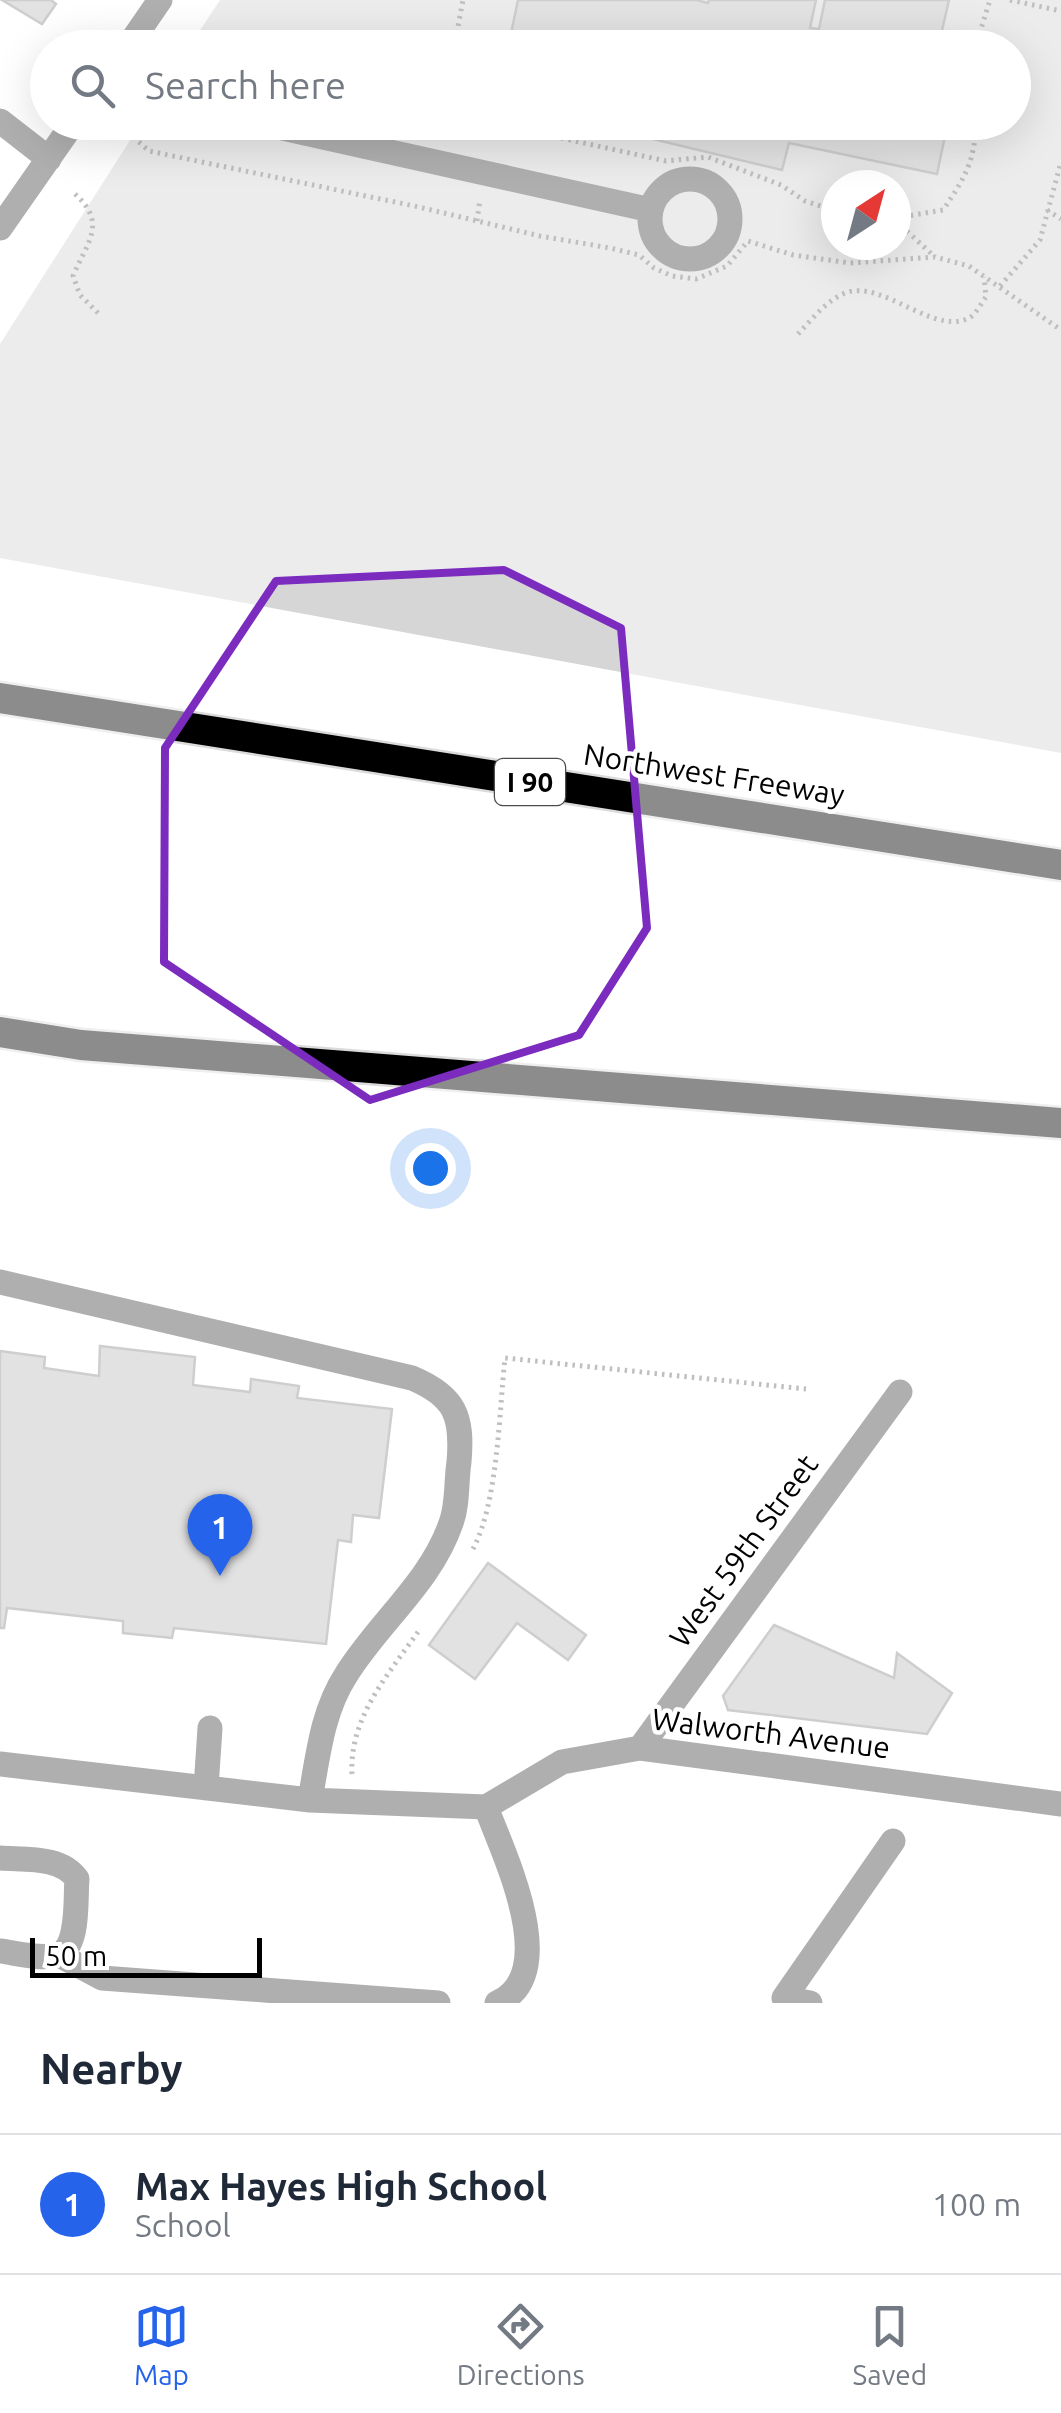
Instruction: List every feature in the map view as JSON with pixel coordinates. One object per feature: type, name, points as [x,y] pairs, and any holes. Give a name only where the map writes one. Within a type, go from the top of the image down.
[{"type":"highway","name":"Northwest Freeway","points":[[0,698],[1061,865]]},
{"type":"highway","points":[[0,1032],[100,1046],[1061,1123]]},
{"type":"street","points":[[139,30],[160,0]]},
{"type":"street","points":[[0,120],[49,158]]},
{"type":"street","points":[[0,228],[62,140]]},
{"type":"street","points":[[336,140],[651,210]]},
{"type":"street","points":[[0,1282],[412,1378],[433,1387],[450,1401],[459,1420],[461,1440],[452,1521],[427,1570],[346,1673],[327,1710],[310,1800]]},
{"type":"street","name":"West 59th Street","points":[[640,1748],[900,1392]]},
{"type":"street","points":[[206,1788],[210,1728]]},
{"type":"street","name":"Walworth Avenue","points":[[486,1807],[562,1762],[640,1748],[1061,1804]]},
{"type":"street","points":[[0,1764],[310,1800],[486,1807],[520,1897],[528,1949],[524,1974],[514,1991],[496,2003]]},
{"type":"street","points":[[810,2003],[784,1998],[893,1841]]},
{"type":"street","points":[[0,1858],[56,1863],[65,1866],[77,1880],[72,1940],[59,1955]]},
{"type":"street","points":[[0,1952],[59,1955],[102,1978],[438,2003]]},
{"type":"path","points":[[457,30],[462,0]]},
{"type":"path","points":[[981,30],[990,0]]},
{"type":"path","points":[[1010,0],[1061,11]]},
{"type":"path","points":[[137,140],[149,150],[639,255],[672,276],[696,279],[727,266],[748,241],[793,255],[850,262],[935,256],[969,266],[1061,330]]},
{"type":"path","points":[[568,140],[666,162],[708,157],[782,185],[821,206]]},
{"type":"path","points":[[911,216],[944,210],[963,181],[975,153],[975,140]]},
{"type":"path","points":[[999,286],[1040,240],[1061,162]]},
{"type":"path","points":[[75,194],[88,206],[94,221],[91,240],[73,276],[80,294],[98,313]]},
{"type":"path","points":[[477,220],[480,196]]},
{"type":"path","points":[[1048,210],[1061,220]]},
{"type":"path","points":[[911,233],[935,256]]},
{"type":"path","points":[[798,334],[831,302],[850,291],[878,294],[950,321],[971,316],[986,297],[984,276]]},
{"type":"path","points":[[472,1552],[481,1535],[489,1496],[505,1358],[806,1389]]},
{"type":"path","points":[[353,1785],[351,1755],[356,1730],[430,1614]]},
{"type":"highlighted area","points":[[504,570],[621,628],[647,928],[579,1035],[370,1100],[164,962],[165,748],[276,581]]},
{"type":"shaded area","points":[[220,0],[1061,0],[1061,753],[0,558],[0,344],[130,140],[1031,140],[1031,30],[200,30]]},
{"type":"building","points":[[2,0],[51,0],[56,4],[42,24]]},
{"type":"building","points":[[518,0],[816,0],[810,28],[819,29],[825,0],[949,0],[942,30],[512,30]]},
{"type":"building","points":[[657,140],[944,140],[937,174],[789,143],[782,170]]},
{"type":"building","points":[[100,1346],[195,1357],[193,1385],[250,1392],[251,1379],[299,1386],[297,1398],[392,1409],[379,1518],[353,1515],[351,1542],[338,1540],[326,1644],[174,1628],[172,1638],[123,1633],[123,1621],[7,1608],[4,1628],[0,1628],[0,1351],[45,1357],[44,1368],[99,1376]]},
{"type":"building","points":[[488,1563],[586,1635],[568,1660],[517,1623],[475,1679],[429,1645]]},
{"type":"building","points":[[774,1625],[894,1678],[897,1653],[952,1693],[927,1734],[728,1710],[723,1696]]},
{"type":"place","name":"Max Hayes High School","points":[[220,1576]]}]
